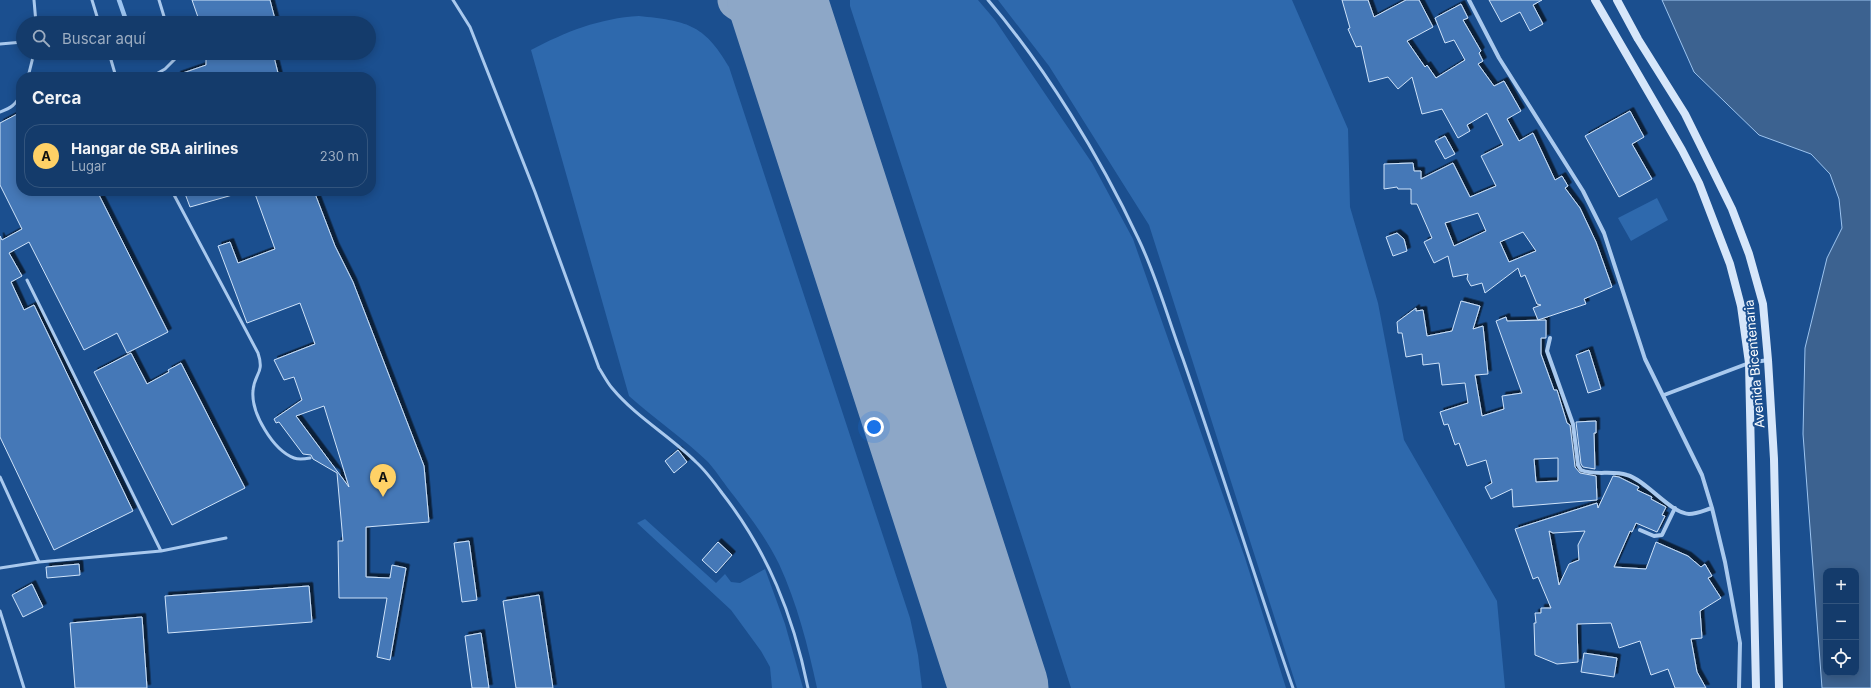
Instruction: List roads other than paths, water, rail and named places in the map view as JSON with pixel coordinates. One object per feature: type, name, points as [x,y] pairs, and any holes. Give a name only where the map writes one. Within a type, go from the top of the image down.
[{"type":"street","points":[[1469,0],[1499,58],[1583,191],[1604,233],[1645,358],[1702,475],[1712,508],[1740,643],[1738,687]]},
{"type":"street","name":"Avenida Bicentenaria","points":[[1596,0],[1682,150],[1699,183],[1730,264],[1741,306],[1749,363],[1756,688]]},
{"type":"street","name":"Avenida Bicentenaria","points":[[1617,0],[1638,39],[1685,114],[1732,209],[1748,254],[1763,304],[1774,459],[1779,688]]},
{"type":"street","points":[[1550,338],[1547,351],[1573,424],[1578,465],[1581,470],[1586,472],[1626,474],[1637,479],[1674,508],[1687,514],[1712,508]]},
{"type":"street","points":[[1664,395],[1749,363],[1768,360]]},
{"type":"street","points":[[1640,530],[1654,536],[1662,535],[1674,508]]},
{"type":"lane","points":[[34,0],[35,16]]},
{"type":"lane","points":[[92,0],[97,16]]},
{"type":"lane","points":[[159,0],[164,16]]},
{"type":"lane","points":[[453,0],[473,34],[535,192],[599,368],[612,388],[631,407],[698,463],[734,508],[752,534],[768,564],[781,596],[803,666],[808,688]]},
{"type":"lane","points":[[988,0],[1054,89],[1096,157],[1139,239],[1155,278],[1200,407],[1292,688]]},
{"type":"lane","points":[[0,44],[16,43]]},
{"type":"lane","points":[[29,72],[32,60]]},
{"type":"lane","points":[[111,60],[115,72]]},
{"type":"lane","points":[[160,72],[174,60]]},
{"type":"lane","points":[[0,112],[11,109],[16,103]]},
{"type":"lane","points":[[175,196],[258,352],[262,364],[253,389],[253,401],[264,429],[287,455],[296,459],[310,458]]},
{"type":"lane","points":[[27,280],[161,551]]},
{"type":"lane","points":[[0,477],[39,562]]},
{"type":"lane","points":[[0,568],[39,562],[161,551],[226,538]]},
{"type":"lane","points":[[0,611],[24,688]]},
{"type":"waterway","points":[[119,0],[125,16]]},
{"type":"place","name":"Hangar de SBA airlines","points":[[383,497]]}]
